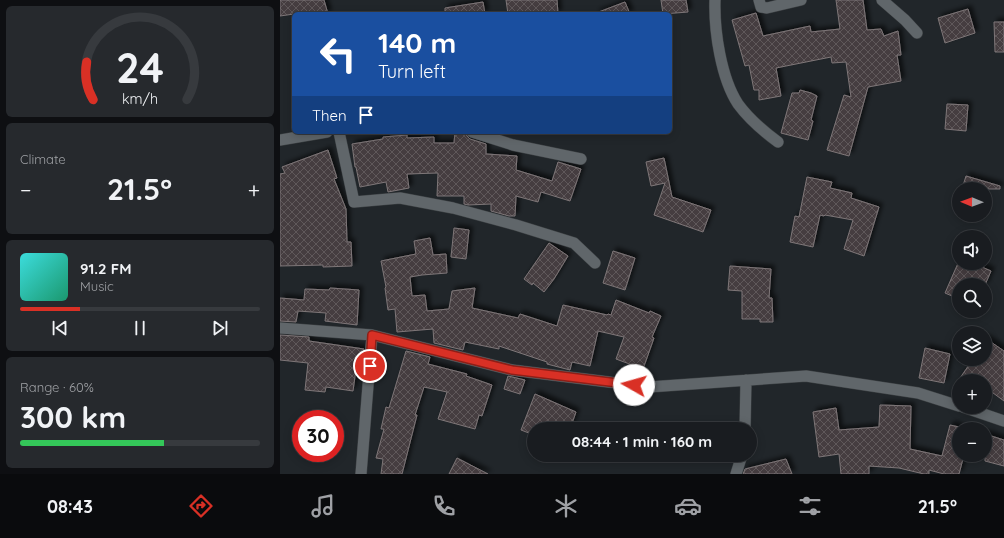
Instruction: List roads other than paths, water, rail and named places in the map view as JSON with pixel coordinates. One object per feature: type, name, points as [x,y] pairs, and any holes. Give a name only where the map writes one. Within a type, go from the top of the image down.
[{"type":"street","points":[[714,0],[718,40],[724,73],[738,103],[759,128],[778,142]]},
{"type":"street","points":[[759,0],[761,7],[767,8],[802,0]]},
{"type":"street","points":[[882,0],[906,20],[917,33]]},
{"type":"street","points":[[280,140],[315,134]]},
{"type":"street","points":[[339,134],[354,202],[400,198],[453,208],[574,243],[594,263]]},
{"type":"street","points":[[478,134],[513,145],[581,159]]},
{"type":"street","points":[[280,328],[372,335],[512,370],[649,387],[806,376],[918,393],[952,404]]},
{"type":"street","points":[[361,474],[372,335]]},
{"type":"street","points":[[745,422],[746,380]]},
{"type":"street","points":[[984,414],[1004,421]]},
{"type":"street","points":[[736,474],[740,462]]}]
